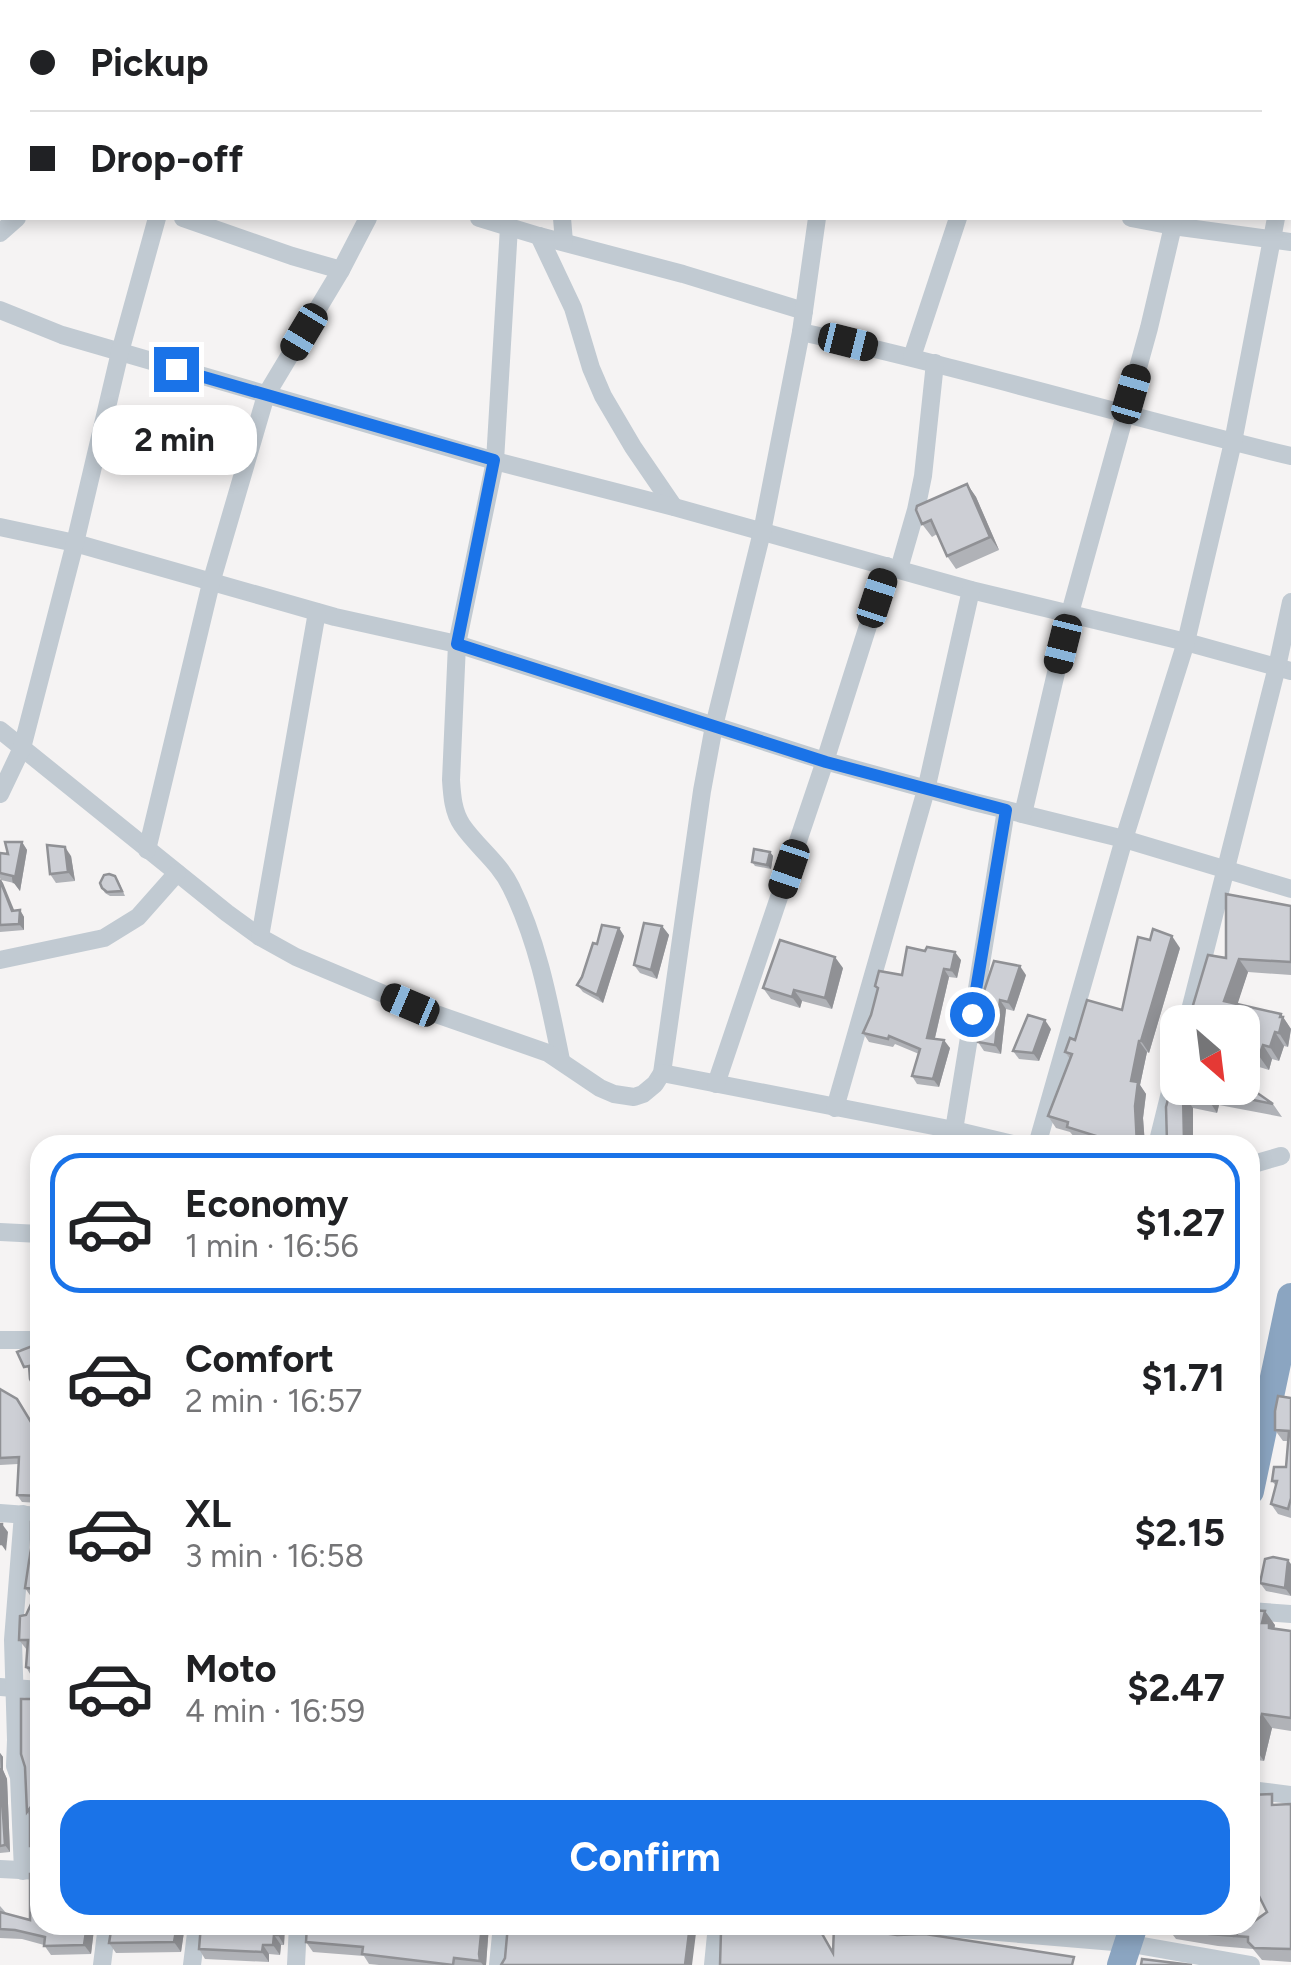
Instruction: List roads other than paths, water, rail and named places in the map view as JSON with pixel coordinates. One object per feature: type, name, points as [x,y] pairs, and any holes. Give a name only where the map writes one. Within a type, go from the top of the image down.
[{"type":"highway","points":[[1260,1420],[1291,1297]]},
{"type":"street","points":[[0,794],[22,748],[156,220]]},
{"type":"street","points":[[188,220],[341,270]]},
{"type":"street","points":[[147,850],[210,583],[266,395],[367,220]]},
{"type":"street","points":[[485,220],[804,311]]},
{"type":"street","points":[[562,220],[564,242]]},
{"type":"street","points":[[0,730],[260,937],[410,1005],[526,1044],[561,1060],[600,1088],[624,1097],[643,1094],[662,1073],[702,791],[762,532],[801,332],[817,220]]},
{"type":"street","points":[[912,357],[957,220]]},
{"type":"street","points":[[1154,220],[1291,242]]},
{"type":"street","points":[[1040,1135],[1124,840],[1186,642],[1233,442],[1276,220]]},
{"type":"street","points":[[954,1130],[1015,812],[1158,294],[1173,226]]},
{"type":"street","points":[[509,228],[494,460],[457,644],[451,780],[462,826],[503,873],[524,914],[546,985],[561,1060]]},
{"type":"street","points":[[539,236],[573,308],[602,396],[674,507]]},
{"type":"street","points":[[0,310],[62,335],[494,460],[971,590],[1284,669]]},
{"type":"street","points":[[801,332],[936,363],[1291,456]]},
{"type":"street","points":[[716,1084],[916,510],[936,363]]},
{"type":"street","points":[[0,527],[317,612],[457,644],[826,762],[1124,840],[1291,889]]},
{"type":"street","points":[[835,1108],[926,790],[971,590]]},
{"type":"street","points":[[1191,1005],[1225,868],[1284,669],[1291,602]]},
{"type":"street","points":[[260,937],[317,612]]},
{"type":"street","points":[[0,960],[104,938],[138,918],[176,873]]},
{"type":"street","points":[[662,1073],[975,1135]]},
{"type":"street","points":[[1159,1135],[1166,1105]]},
{"type":"street","points":[[1260,1162],[1281,1156]]},
{"type":"street","points":[[0,1232],[30,1234]]},
{"type":"street","points":[[0,1340],[30,1340]]},
{"type":"street","points":[[0,1513],[30,1515]]},
{"type":"street","points":[[30,1528],[7,1687],[30,1856]]},
{"type":"street","points":[[1260,1612],[1291,1614]]},
{"type":"street","points":[[1260,1791],[1291,1795]]},
{"type":"street","points":[[0,1869],[30,1871]]},
{"type":"street","points":[[102,1965],[106,1935]]},
{"type":"street","points":[[192,1965],[195,1935]]},
{"type":"street","points":[[296,1965],[298,1935]]},
{"type":"street","points":[[498,1965],[501,1935]]},
{"type":"street","points":[[713,1965],[716,1935]]},
{"type":"street","points":[[1020,1935],[1127,1945],[1250,1965]]}]
